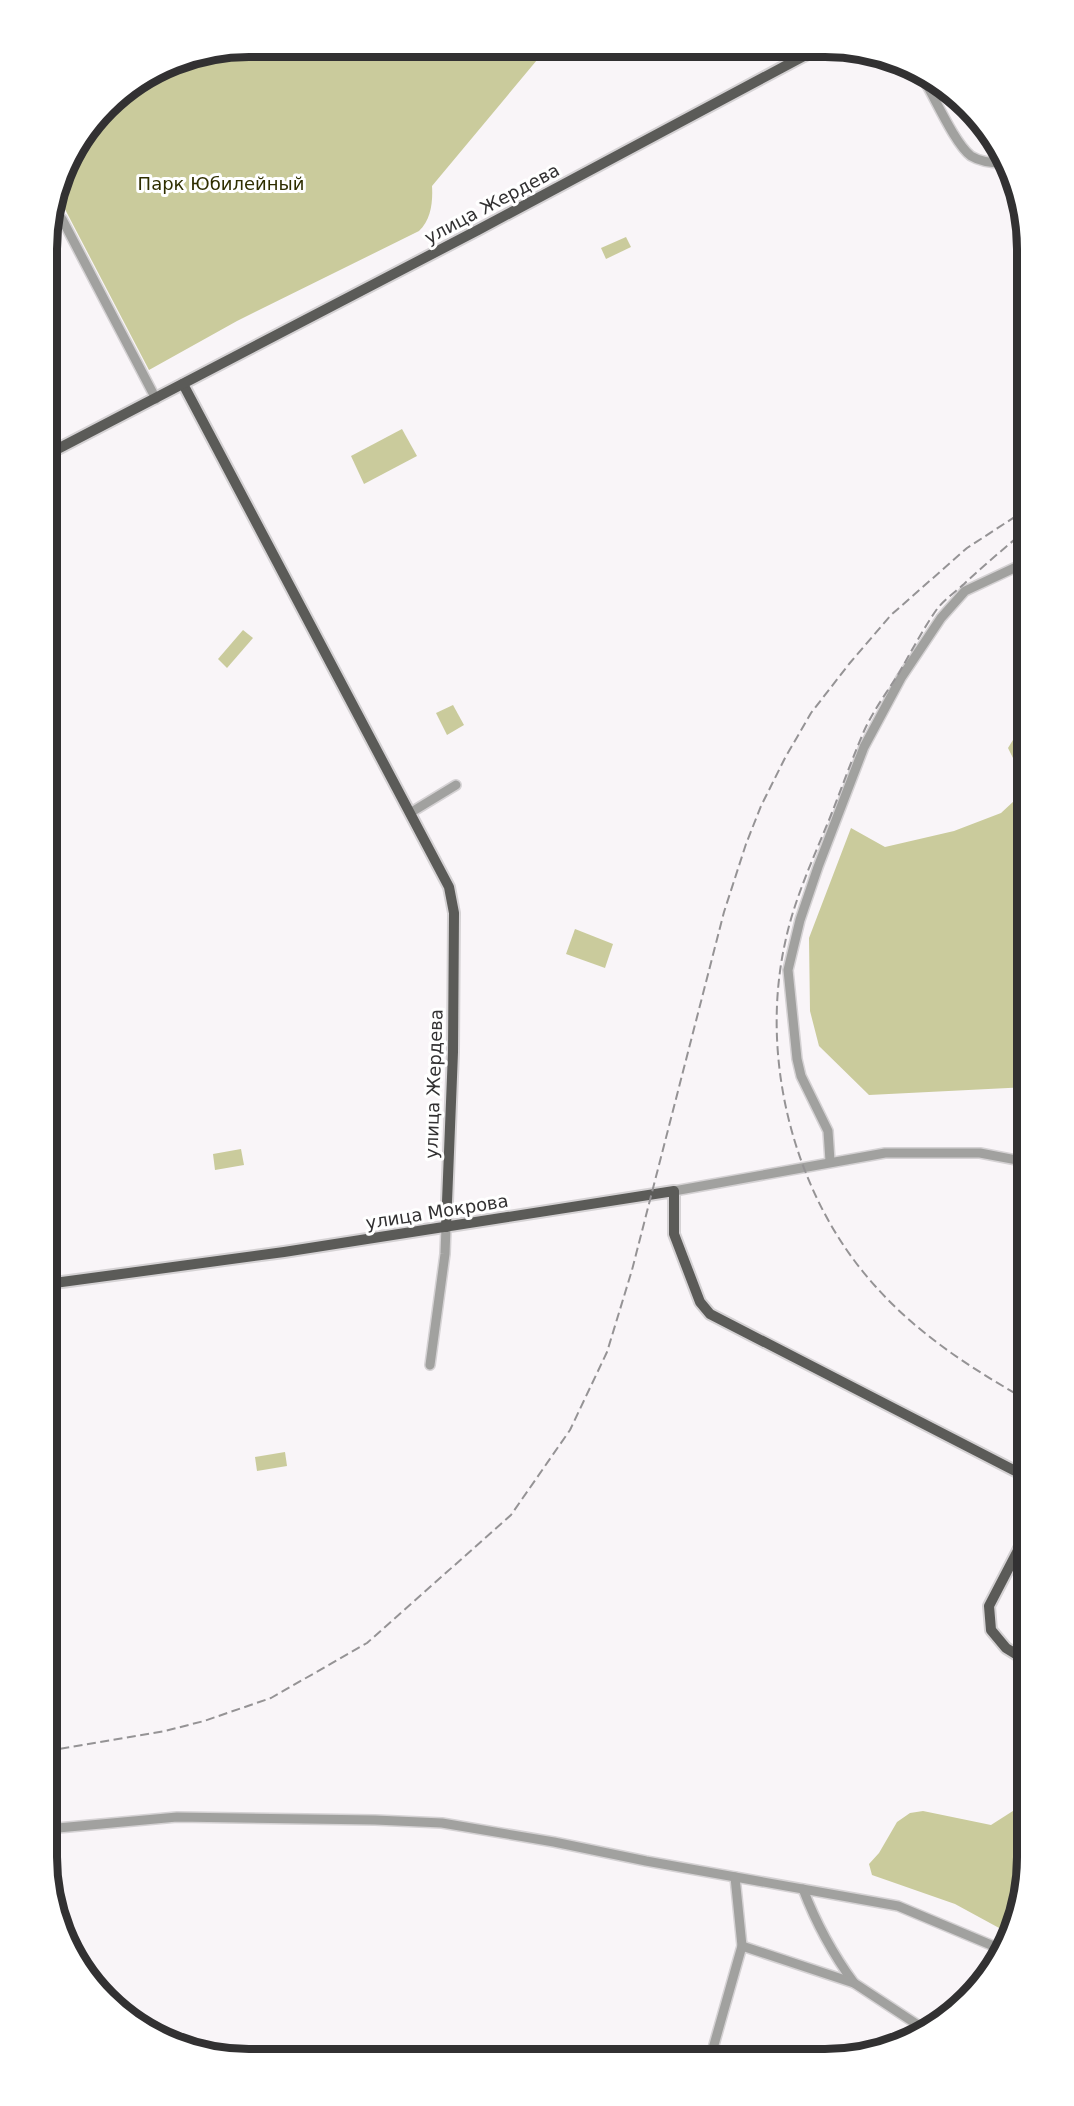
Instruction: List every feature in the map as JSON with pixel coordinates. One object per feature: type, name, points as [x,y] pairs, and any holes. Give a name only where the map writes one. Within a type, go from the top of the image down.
[{"type":"main road","name":"улица Жердева","points":[[57,449],[801,57]]},
{"type":"main road","name":"улица Жердева","points":[[183,384],[449,887],[454,913],[453,1052],[446,1227]]},
{"type":"main road","name":"улица Мокрова","points":[[57,1283],[284,1252],[674,1191]]},
{"type":"main road","points":[[674,1191],[674,1234],[700,1302],[710,1314],[1017,1472]]},
{"type":"main road","points":[[1017,1552],[989,1606],[991,1630],[1006,1647],[1017,1654]]},
{"type":"street","points":[[928,87],[960,144],[972,157],[996,163]]},
{"type":"street","points":[[60,220],[62,219],[156,399]]},
{"type":"street","points":[[830,1161],[828,1131],[801,1076],[793,1030],[788,970],[800,920],[864,747],[901,678],[941,618],[965,591],[1017,567]]},
{"type":"street","points":[[410,813],[456,785]]},
{"type":"street","name":"улица Мокрова","points":[[674,1191],[830,1161],[885,1153],[980,1153],[1017,1159]]},
{"type":"street","name":"улица Жердева","points":[[429,1365],[445,1254],[446,1227]]},
{"type":"street","points":[[57,1828],[177,1817],[364,1819],[442,1823],[898,1906],[994,1946]]},
{"type":"street","points":[[713,2049],[742,1946],[735,1877]]},
{"type":"street","points":[[803,1888],[814,1919],[832,1953],[854,1983]]},
{"type":"street","points":[[742,1946],[854,1983],[918,2025]]},
{"type":"green space","name":"Парк Юбилейный","points":[[236,57],[540,57],[432,186],[430,210],[426,222],[419,231],[237,321],[149,370],[63,205],[72,176],[89,142],[122,105],[142,89],[176,72],[199,64]]},
{"type":"green space","points":[[626,237],[631,247],[606,259],[601,248]]},
{"type":"green space","points":[[402,429],[417,456],[364,484],[351,456]]},
{"type":"green space","points":[[243,630],[253,638],[227,668],[218,659]]},
{"type":"green space","points":[[453,705],[464,725],[447,735],[436,713]]},
{"type":"green space","points":[[1016,735],[1017,759],[1013,758],[1008,748]]},
{"type":"green space","points":[[1017,798],[1017,1088],[869,1095],[819,1046],[810,1011],[809,938],[851,828],[885,847],[954,831],[1001,813]]},
{"type":"green space","points":[[575,929],[613,944],[605,968],[566,954]]},
{"type":"green space","points":[[241,1149],[244,1165],[215,1170],[213,1154]]},
{"type":"green space","points":[[285,1452],[287,1466],[257,1471],[255,1457]]},
{"type":"green space","points":[[1017,1809],[1017,1870],[1010,1907],[1002,1930],[955,1904],[872,1875],[869,1864],[879,1853],[897,1822],[910,1813],[923,1811],[991,1825]]},
{"type":"railway","points":[[57,1749],[165,1731],[204,1721],[271,1698],[367,1643],[511,1515],[570,1430],[607,1352],[632,1270],[724,912],[761,806],[785,758],[811,713],[891,615],[967,548],[1017,516]]},
{"type":"railway","points":[[1017,538],[937,609],[868,724],[794,910],[785,943],[778,988],[777,1034],[781,1080],[790,1126],[805,1170],[824,1212],[848,1252],[876,1287],[910,1321],[966,1363],[1017,1394]]}]
